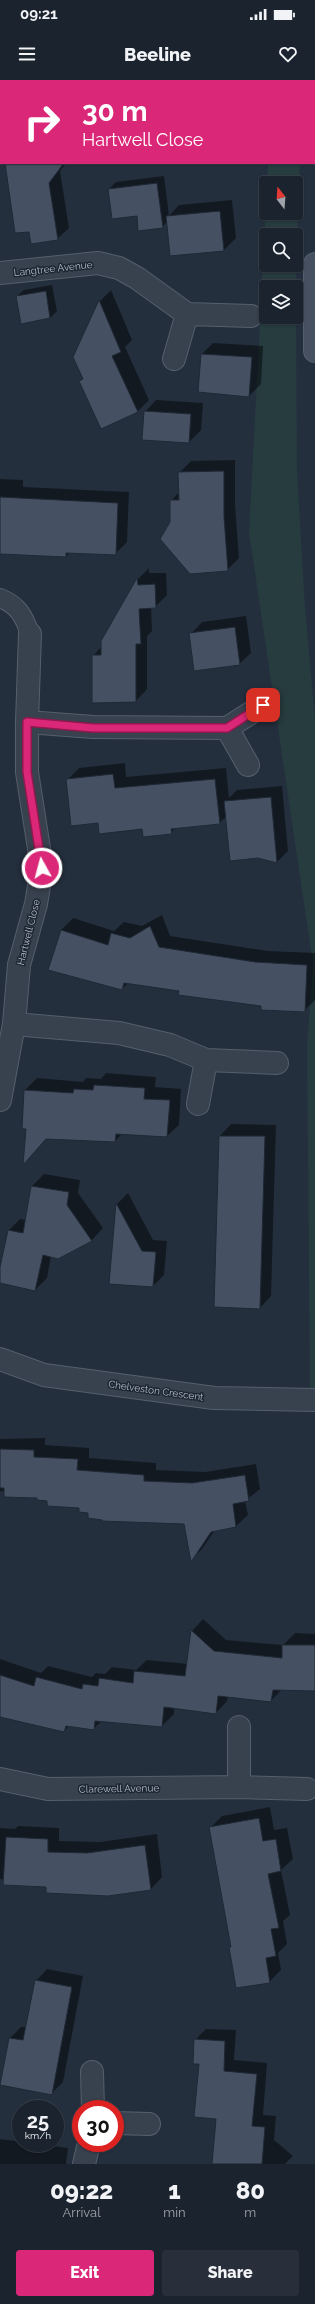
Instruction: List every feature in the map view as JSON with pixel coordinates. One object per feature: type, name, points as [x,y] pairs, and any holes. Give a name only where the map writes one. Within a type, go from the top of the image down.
[{"type":"street","name":"Langtree Avenue","points":[[0,273],[98,263],[119,268],[137,278],[187,314]]},
{"type":"street","points":[[315,264],[315,351]]},
{"type":"street","points":[[174,359],[187,314],[252,316]]},
{"type":"street","name":"Hartwell Close","points":[[0,1100],[14,1024],[19,965],[36,904],[42,868],[27,772],[30,634]]},
{"type":"street","points":[[27,722],[93,728],[227,728],[263,705]]},
{"type":"street","points":[[227,728],[248,765]]},
{"type":"street","points":[[14,1024],[119,1034],[170,1045],[206,1060],[277,1063]]},
{"type":"street","points":[[198,1104],[206,1060]]},
{"type":"street","name":"Chelveston Crescent","points":[[0,1359],[44,1375],[214,1398],[315,1400]]},
{"type":"street","points":[[239,1727],[239,1787]]},
{"type":"street","name":"Clarewell Avenue","points":[[0,1780],[48,1789],[239,1787],[307,1789]]},
{"type":"street","points":[[92,2072],[93,2100]]},
{"type":"street","points":[[124,2123],[149,2124]]},
{"type":"street","points":[[84,2164],[87,2152]]},
{"type":"lane","points":[[0,598],[10,602],[23,614],[30,634]]},
{"type":"green space","points":[[268,164],[300,164],[299,176],[267,176]]},
{"type":"green space","points":[[265,220],[298,220],[297,228],[265,228]]},
{"type":"green space","points":[[263,272],[296,272],[296,280],[262,280]]},
{"type":"green space","points":[[260,324],[296,324],[297,472],[305,608],[315,719],[315,1393],[310,1394],[307,1046],[313,964],[249,532]]},
{"type":"building","points":[[5,164],[63,164],[49,183],[58,240],[31,244],[29,232],[15,233]]},
{"type":"building","points":[[157,183],[163,228],[138,231],[137,216],[112,219],[108,189]]},
{"type":"building","points":[[220,211],[224,251],[170,256],[166,216]]},
{"type":"building","points":[[46,291],[50,318],[21,324],[16,296]]},
{"type":"building","points":[[99,300],[121,352],[112,356],[138,412],[101,429],[79,381],[83,379],[73,357]]},
{"type":"building","points":[[201,354],[252,357],[249,397],[198,392]]},
{"type":"building","points":[[144,411],[191,414],[189,443],[142,440]]},
{"type":"building","points":[[224,471],[224,517],[228,571],[190,574],[160,539],[170,522],[170,500],[179,500],[178,472]]},
{"type":"building","points":[[0,497],[118,503],[116,555],[66,553],[66,557],[0,554]]},
{"type":"building","points":[[137,578],[138,585],[155,584],[156,608],[139,609],[141,644],[136,644],[136,702],[92,703],[92,655],[101,655],[101,641]]},
{"type":"building","points":[[235,627],[240,665],[194,671],[189,633]]},
{"type":"building","points":[[113,774],[115,788],[215,779],[220,824],[171,829],[172,834],[143,837],[142,829],[99,834],[98,823],[71,826],[66,779]]},
{"type":"building","points":[[271,797],[277,863],[258,858],[230,861],[224,801]]},
{"type":"building","points":[[150,926],[159,947],[255,962],[307,965],[305,1012],[261,1010],[261,1006],[178,995],[179,991],[124,983],[122,990],[48,970],[61,930],[108,945],[111,933],[130,938]]},
{"type":"building","points":[[94,1085],[145,1088],[144,1099],[170,1100],[167,1137],[116,1134],[115,1142],[46,1139],[23,1165],[26,1129],[22,1129],[24,1090],[73,1093],[74,1089],[93,1090]]},
{"type":"building","points":[[219,1136],[265,1136],[260,1309],[214,1307]]},
{"type":"building","points":[[31,1186],[69,1192],[67,1205],[92,1241],[58,1259],[43,1255],[35,1291],[0,1283],[0,1267],[8,1230],[23,1233]]},
{"type":"building","points":[[116,1203],[142,1251],[156,1252],[153,1287],[109,1284]]},
{"type":"building","points":[[0,1449],[34,1450],[34,1457],[78,1459],[77,1470],[144,1475],[144,1481],[192,1483],[245,1475],[249,1501],[233,1504],[236,1527],[211,1532],[191,1562],[184,1524],[102,1521],[88,1518],[88,1513],[79,1512],[79,1508],[47,1506],[47,1501],[37,1500],[37,1498],[4,1497],[4,1488],[0,1488]]},
{"type":"building","points":[[191,1630],[214,1651],[282,1658],[282,1645],[315,1645],[315,1691],[273,1690],[271,1702],[218,1696],[216,1714],[164,1707],[162,1727],[95,1721],[94,1730],[66,1726],[64,1732],[0,1717],[0,1675],[34,1686],[36,1677],[82,1689],[83,1684],[98,1686],[99,1678],[133,1683],[134,1671],[185,1676]]},
{"type":"building","points":[[259,1818],[263,1841],[276,1839],[281,1871],[268,1874],[279,1928],[271,1929],[276,1956],[266,1958],[270,1983],[236,1988],[229,1947],[231,1947],[209,1827]]},
{"type":"building","points":[[6,1837],[48,1839],[48,1852],[87,1853],[145,1845],[151,1890],[108,1896],[46,1893],[46,1887],[3,1885]]},
{"type":"building","points":[[35,1980],[72,1987],[52,2095],[0,2085],[9,2038],[23,2040]]},
{"type":"building","points":[[194,2039],[225,2041],[224,2071],[257,2074],[252,2126],[265,2127],[262,2164],[212,2164],[216,2119],[194,2117],[199,2064],[193,2064]]},
{"type":"route","points":[[42,868],[27,772],[27,722],[93,728],[227,728],[263,705]]}]
